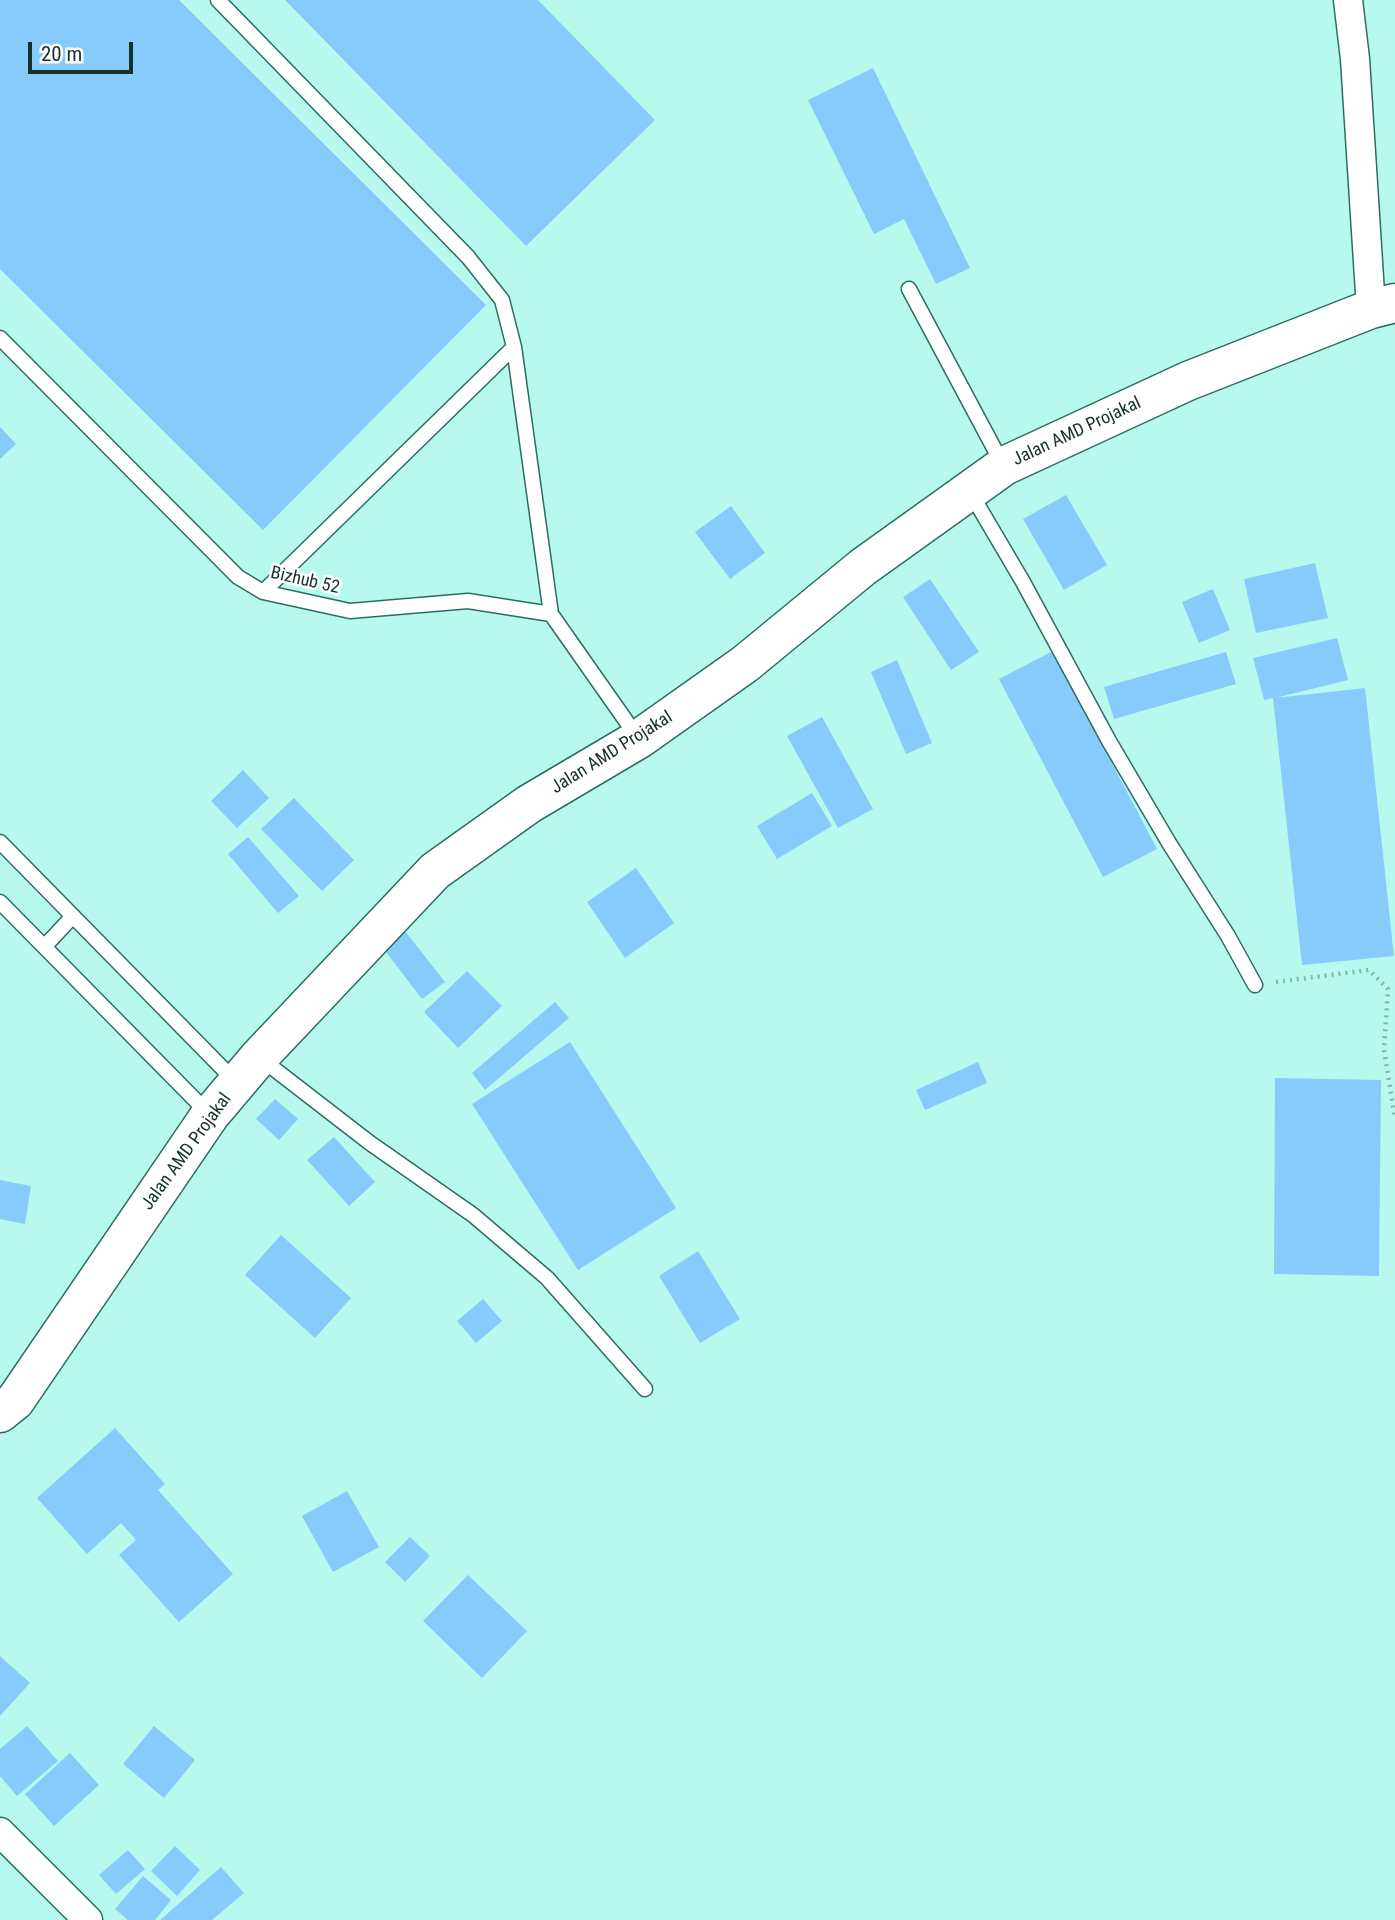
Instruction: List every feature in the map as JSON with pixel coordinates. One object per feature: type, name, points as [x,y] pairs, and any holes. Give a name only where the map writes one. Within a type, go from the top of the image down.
[{"type":"main road","name":"Jalan AMD Projakal","points":[[0,1413],[15,1401],[210,1115],[248,1070],[435,871],[529,804],[639,739],[745,664],[863,567],[1004,466],[1188,381],[1383,306]]},
{"type":"street","points":[[1348,0],[1383,306]]},
{"type":"street","points":[[0,1832],[88,1920]]},
{"type":"lane","points":[[218,0],[468,257],[502,300],[514,347],[551,614],[639,739]]},
{"type":"lane","points":[[909,289],[1004,466]]},
{"type":"lane","name":"Bizhub 52","points":[[0,338],[238,577],[263,592],[350,611],[468,601],[551,614]]},
{"type":"lane","points":[[263,592],[514,347]]},
{"type":"lane","points":[[970,491],[1023,582],[1109,741],[1255,985]]},
{"type":"lane","points":[[0,842],[73,916],[248,1070],[370,1143],[473,1215],[547,1278],[645,1389]]},
{"type":"lane","points":[[0,902],[210,1115]]},
{"type":"lane","points":[[45,946],[73,916]]},
{"type":"path","points":[[1255,985],[1315,975],[1369,971],[1388,989],[1384,1049],[1395,1119]]},
{"type":"building","points":[[0,0],[179,0],[486,305],[263,530],[0,269]]},
{"type":"building","points":[[285,0],[538,0],[655,120],[526,246]]},
{"type":"building","points":[[873,68],[970,268],[936,284],[904,219],[874,234],[808,100]]},
{"type":"building","points":[[0,427],[16,444],[0,459]]},
{"type":"building","points":[[1066,495],[1107,565],[1064,590],[1023,519]]},
{"type":"building","points":[[731,506],[765,553],[730,579],[695,532]]},
{"type":"building","points":[[1315,563],[1328,618],[1256,633],[1244,579]]},
{"type":"building","points":[[930,579],[979,652],[951,670],[903,597]]},
{"type":"building","points":[[1213,589],[1230,630],[1199,643],[1182,602]]},
{"type":"building","points":[[1337,638],[1348,680],[1275,698],[1365,688],[1394,956],[1302,965],[1273,698],[1264,700],[1253,658]]},
{"type":"building","points":[[1053,651],[1157,849],[1103,877],[999,679]]},
{"type":"building","points":[[1226,652],[1236,684],[1114,719],[1104,687]]},
{"type":"building","points":[[897,660],[932,743],[906,754],[871,672]]},
{"type":"building","points":[[822,717],[873,809],[838,828],[787,736]]},
{"type":"building","points":[[243,770],[269,798],[237,828],[211,801]]},
{"type":"building","points":[[812,793],[832,826],[777,859],[757,826]]},
{"type":"building","points":[[294,798],[354,860],[322,891],[261,829]]},
{"type":"building","points":[[248,837],[299,896],[278,913],[228,854]]},
{"type":"building","points":[[636,868],[674,923],[625,958],[587,902]]},
{"type":"building","points":[[405,931],[445,982],[422,999],[383,948]]},
{"type":"building","points":[[467,971],[502,1006],[458,1048],[424,1012]]},
{"type":"building","points":[[555,1002],[569,1018],[485,1090],[472,1073]]},
{"type":"building","points":[[570,1042],[676,1208],[578,1270],[472,1104]]},
{"type":"building","points":[[978,1062],[987,1083],[925,1110],[916,1090]]},
{"type":"building","points":[[1275,1078],[1381,1080],[1379,1276],[1274,1274]]},
{"type":"building","points":[[275,1099],[298,1119],[279,1140],[256,1119]]},
{"type":"building","points":[[334,1137],[375,1182],[349,1206],[307,1160]]},
{"type":"building","points":[[0,1180],[31,1186],[25,1224],[0,1219]]},
{"type":"building","points":[[281,1235],[351,1298],[315,1338],[245,1275]]},
{"type":"building","points":[[698,1251],[740,1319],[700,1343],[659,1276]]},
{"type":"building","points":[[483,1299],[502,1321],[476,1343],[457,1321]]},
{"type":"building","points":[[115,1428],[165,1484],[158,1490],[233,1574],[179,1622],[119,1555],[136,1540],[121,1523],[87,1554],[37,1498]]},
{"type":"building","points":[[347,1491],[379,1547],[333,1572],[302,1516]]},
{"type":"building","points":[[410,1537],[430,1556],[405,1582],[385,1562]]},
{"type":"building","points":[[468,1575],[527,1631],[482,1678],[423,1621]]},
{"type":"building","points":[[0,1656],[30,1683],[0,1716]]},
{"type":"building","points":[[27,1726],[58,1761],[17,1796],[0,1776],[0,1749]]},
{"type":"building","points":[[154,1726],[195,1760],[164,1798],[123,1764]]},
{"type":"building","points":[[70,1753],[99,1785],[54,1826],[25,1794]]},
{"type":"building","points":[[175,1846],[200,1870],[177,1896],[151,1871]]},
{"type":"building","points":[[128,1850],[145,1869],[116,1894],[99,1875]]},
{"type":"building","points":[[221,1867],[244,1893],[212,1920],[160,1920]]},
{"type":"building","points":[[143,1876],[171,1900],[155,1920],[128,1920],[115,1909]]}]
